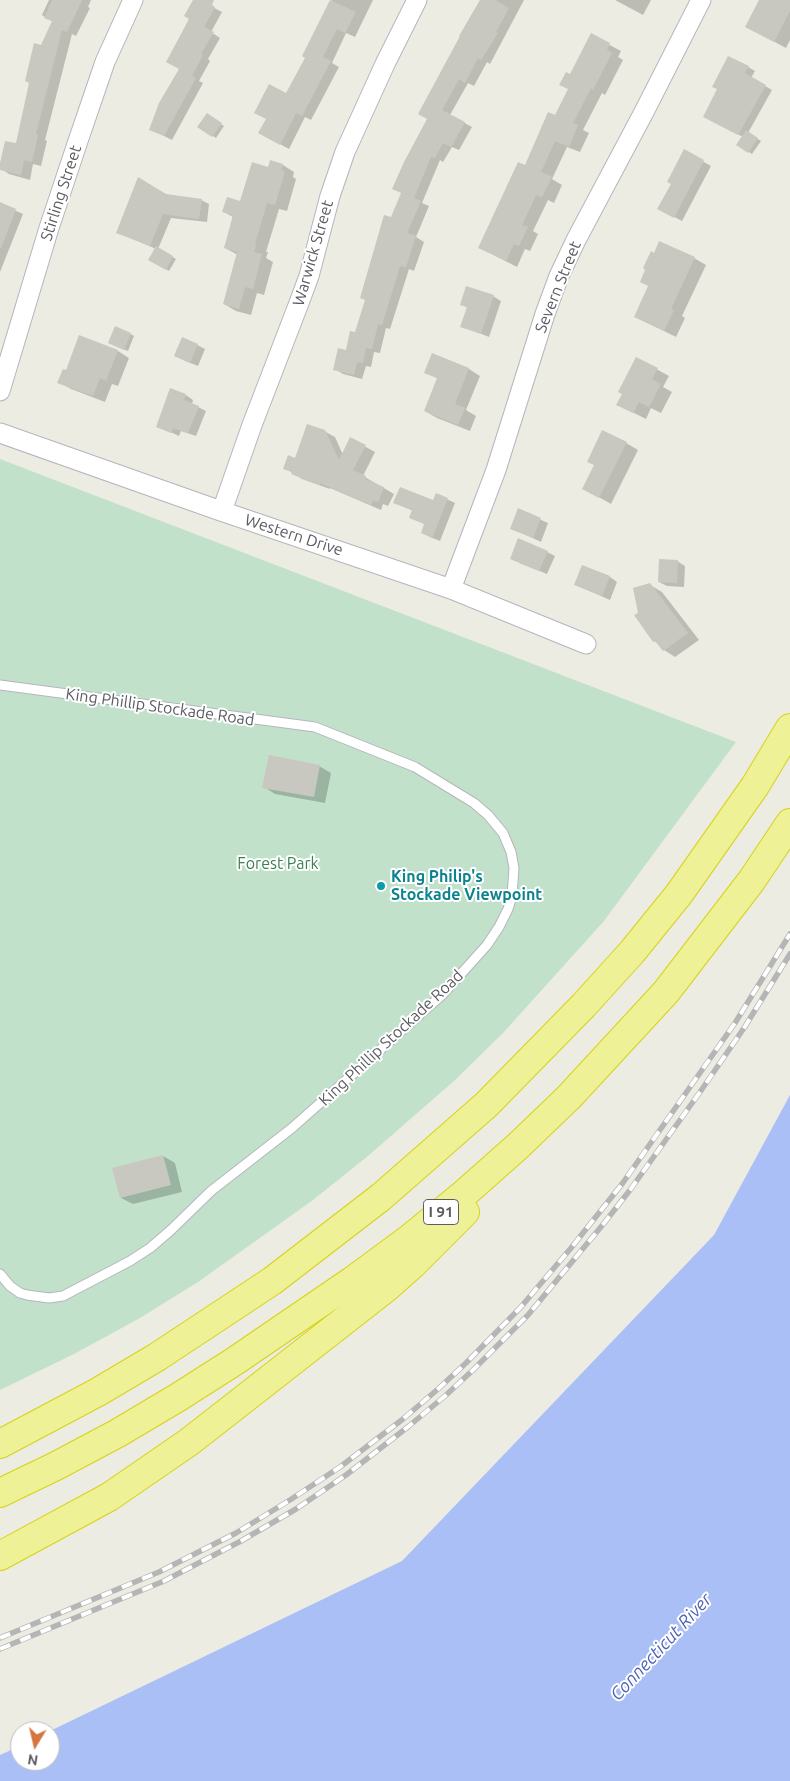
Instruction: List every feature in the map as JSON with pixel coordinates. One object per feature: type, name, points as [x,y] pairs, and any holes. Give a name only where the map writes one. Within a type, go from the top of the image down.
[{"type":"highway","points":[[0,1444],[81,1401],[157,1357],[272,1281],[382,1197],[479,1112],[584,1005],[632,952],[679,894],[755,786],[790,728]]},
{"type":"highway","name":"I 91","points":[[0,1493],[118,1433],[178,1398],[293,1322],[409,1239],[465,1194],[569,1097],[666,992],[752,880],[790,823]]},
{"type":"highway","points":[[0,1556],[101,1501],[162,1461],[386,1288],[470,1207],[518,1146]]},
{"type":"street","name":"Stirling Street","points":[[0,391],[49,228],[77,144],[105,62],[132,0]]},
{"type":"street","name":"Warwick Street","points":[[222,511],[252,425],[300,303],[330,196],[345,152],[359,118],[417,0]]},
{"type":"street","name":"Severn Street","points":[[451,589],[496,470],[545,314],[559,276],[701,0]]},
{"type":"street","name":"Western Drive","points":[[0,433],[451,589],[586,644]]},
{"type":"lane","name":"King Phillip Stockade Road","points":[[0,685],[315,727],[415,767],[474,803],[488,814],[503,833],[511,852],[514,868],[512,896],[508,909],[498,927],[487,946],[442,995],[292,1128],[211,1191],[150,1248],[130,1261],[64,1296],[50,1298],[27,1296],[10,1286],[0,1274]]},
{"type":"green space","name":"Forest Park","points":[[0,459],[736,742],[604,921],[503,1033],[454,1081],[368,1156],[313,1200],[198,1282],[140,1318],[74,1354],[0,1390]]},
{"type":"water","name":"Connecticut River","points":[[790,1095],[790,1781],[0,1781],[0,1755],[10,1750],[10,1771],[60,1771],[60,1726],[402,1561],[714,1235]]},
{"type":"building","points":[[52,0],[82,0],[67,32],[62,30],[36,134],[38,135],[32,162],[24,160],[21,175],[0,170],[5,141],[16,143],[29,83],[25,81],[34,43],[41,45],[52,21],[44,18]]},
{"type":"building","points":[[193,0],[214,0],[212,5],[215,7],[204,27],[214,32],[201,54],[203,55],[192,76],[196,78],[164,136],[149,130],[159,103],[179,69],[166,62],[189,19],[184,16]]},
{"type":"building","points":[[330,0],[356,12],[345,33],[337,29],[323,57],[331,61],[302,116],[296,113],[280,145],[258,133],[266,119],[254,113],[269,84],[286,93],[305,58],[302,56]]},
{"type":"building","points":[[480,0],[495,0],[509,8],[496,32],[498,33],[481,60],[478,58],[465,83],[459,79],[442,110],[465,122],[451,147],[443,143],[435,158],[431,157],[414,198],[421,201],[407,233],[416,236],[406,267],[400,266],[382,325],[378,324],[372,349],[366,348],[363,363],[357,362],[354,375],[333,370],[338,348],[346,350],[350,331],[355,332],[365,300],[360,298],[384,215],[391,217],[401,193],[392,189],[427,119],[418,114]]},
{"type":"building","points":[[759,0],[790,0],[790,11],[774,42],[745,27]]},
{"type":"building","points":[[591,33],[610,43],[607,50],[612,53],[573,123],[578,125],[569,147],[555,141],[541,172],[552,177],[542,197],[536,195],[522,225],[528,227],[519,246],[514,244],[506,261],[478,248],[518,162],[525,165],[548,112],[555,115],[568,89],[559,85],[566,72],[570,74]]},
{"type":"building","points":[[728,56],[749,66],[745,73],[766,85],[738,135],[703,117],[717,89],[712,87]]},
{"type":"building","points":[[207,113],[222,123],[212,137],[197,127]]},
{"type":"building","points":[[746,130],[758,138],[748,153],[736,145]]},
{"type":"building","points":[[684,149],[704,160],[674,218],[657,209],[671,184],[667,182]]},
{"type":"building","points":[[270,160],[283,164],[281,170],[285,171],[275,205],[267,203],[255,244],[254,252],[262,254],[253,289],[245,287],[239,309],[223,304],[237,252],[224,248],[233,215],[222,212],[227,197],[240,201],[252,162],[268,167]]},
{"type":"building","points":[[138,177],[166,194],[202,199],[199,219],[163,214],[150,246],[116,233]]},
{"type":"building","points":[[0,202],[16,209],[1,248],[0,248]]},
{"type":"building","points":[[659,241],[695,257],[671,309],[674,310],[664,331],[634,317],[648,286],[640,282],[645,270],[643,268],[651,251],[654,253]]},
{"type":"building","points":[[156,246],[173,256],[166,270],[148,260]]},
{"type":"building","points":[[466,286],[494,295],[481,334],[460,327],[467,307],[460,305]]},
{"type":"building","points":[[115,326],[131,333],[124,350],[108,343]]},
{"type":"building","points":[[79,335],[118,350],[106,381],[100,378],[93,396],[57,383],[63,369],[66,370]]},
{"type":"building","points":[[182,337],[198,344],[190,363],[174,356]]},
{"type":"building","points":[[432,353],[469,368],[455,404],[465,408],[458,425],[424,411],[437,378],[424,373]]},
{"type":"building","points":[[636,357],[658,368],[652,379],[661,384],[649,407],[639,402],[633,413],[616,405],[622,394],[618,392]]},
{"type":"building","points":[[170,388],[186,394],[184,400],[199,406],[188,433],[173,428],[171,433],[156,427]]},
{"type":"building","points":[[307,424],[325,430],[339,460],[350,437],[366,445],[353,470],[366,476],[365,479],[384,487],[378,502],[373,500],[371,505],[320,483],[320,485],[291,474],[292,472],[283,469],[288,455],[295,458]]},
{"type":"building","points":[[602,430],[627,442],[599,498],[582,489],[594,465],[587,462]]},
{"type":"building","points":[[400,487],[433,500],[436,493],[448,498],[432,538],[421,533],[424,524],[409,518],[412,510],[393,503]]},
{"type":"building","points":[[518,508],[541,518],[533,538],[510,529]]},
{"type":"building","points":[[518,538],[548,551],[539,571],[510,559]]},
{"type":"building","points":[[659,559],[678,560],[677,583],[658,582]]},
{"type":"building","points":[[582,565],[610,576],[602,596],[574,585]]},
{"type":"building","points":[[650,583],[688,633],[663,651],[655,641],[653,642],[634,615],[638,613],[633,588]]},
{"type":"building","points":[[269,755],[320,765],[314,797],[262,788]]},
{"type":"building","points":[[163,1155],[171,1185],[120,1198],[112,1168]]},
{"type":"railway","points":[[0,1638],[159,1572],[236,1533],[340,1467],[403,1419],[438,1389],[520,1308],[622,1184],[735,1023],[790,934]]},
{"type":"railway","points":[[0,1649],[164,1581],[241,1541],[296,1509],[346,1475],[445,1396],[528,1315],[630,1190],[744,1028],[790,954]]},
{"type":"place","name":"King Philip's Stockade Viewpoint","points":[[381,886]]}]
